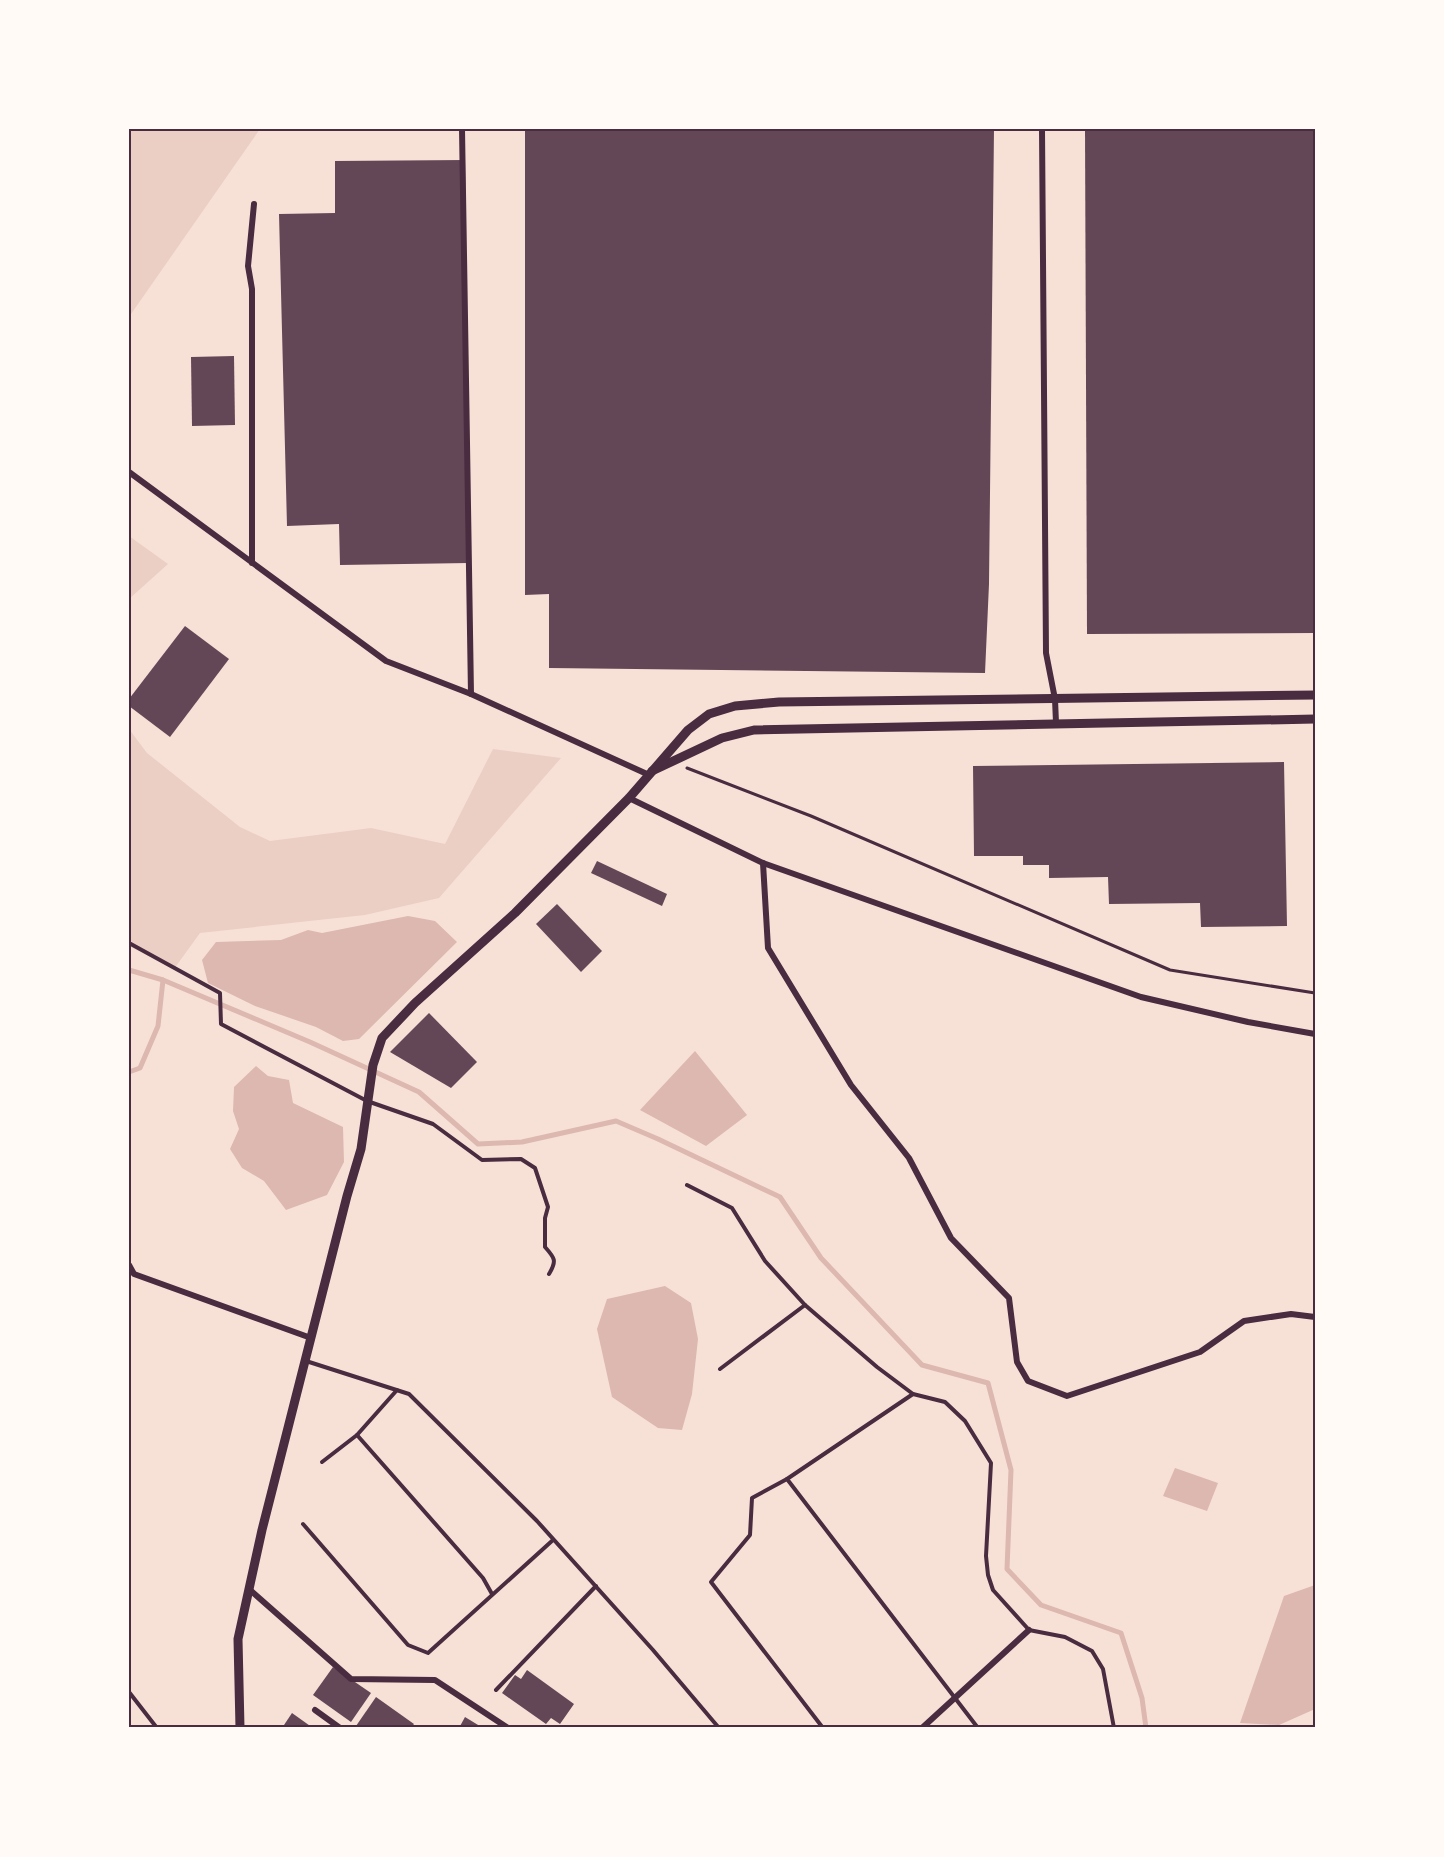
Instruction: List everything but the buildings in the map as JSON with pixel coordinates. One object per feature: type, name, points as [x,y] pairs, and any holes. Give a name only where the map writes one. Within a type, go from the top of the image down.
[{"type":"street","points":[[462,129],[471,694]]},
{"type":"street","points":[[1042,129],[1046,653],[1055,699],[1056,723]]},
{"type":"street","points":[[252,563],[252,289],[248,266],[254,204]]},
{"type":"street","points":[[129,472],[386,661],[471,694],[647,774]]},
{"type":"street","points":[[240,1728],[238,1639],[305,1361],[361,1149],[373,1065],[382,1038],[415,1003],[515,913],[629,798],[647,774],[688,730],[710,714],[735,706],[779,702],[1315,695]]},
{"type":"street","points":[[647,774],[723,738],[754,730],[1315,719]]},
{"type":"street","points":[[629,798],[763,863],[1141,996],[1248,1022],[1315,1034]]},
{"type":"street","points":[[763,863],[768,948],[851,1085],[909,1158],[951,1238],[1009,1298],[1017,1362],[1028,1381],[1067,1396],[1200,1352],[1245,1321],[1291,1314],[1315,1317]]},
{"type":"street","points":[[129,1265],[134,1274],[311,1338]]},
{"type":"street","points":[[249,1589],[351,1679],[435,1680],[508,1728]]},
{"type":"street","points":[[922,1728],[1029,1630]]},
{"type":"street","points":[[315,1710],[340,1728]]},
{"type":"lane","points":[[129,943],[220,993],[221,1024],[367,1101],[433,1124],[482,1160],[521,1159],[535,1168],[548,1208],[545,1218],[545,1247],[554,1257],[555,1264],[549,1274]]},
{"type":"lane","points":[[687,1185],[732,1208],[765,1261],[805,1305],[877,1367],[913,1394],[945,1402],[965,1421],[992,1463],[986,1556],[988,1575],[993,1590],[1029,1630],[1065,1637],[1092,1651],[1103,1669],[1114,1728]]},
{"type":"lane","points":[[720,1369],[805,1305]]},
{"type":"lane","points":[[305,1361],[409,1394],[554,1539],[719,1728]]},
{"type":"lane","points":[[322,1462],[357,1435],[397,1390]]},
{"type":"lane","points":[[823,1728],[711,1582],[750,1535],[752,1498],[787,1479],[913,1394]]},
{"type":"lane","points":[[357,1435],[483,1578],[492,1594]]},
{"type":"lane","points":[[787,1479],[978,1728]]},
{"type":"lane","points":[[303,1524],[408,1646],[428,1653],[554,1539]]},
{"type":"lane","points":[[496,1689],[596,1586]]},
{"type":"lane","points":[[129,1692],[157,1728]]},
{"type":"path","points":[[672,762],[811,816],[1170,970],[1315,993]]},
{"type":"shaded area","points":[[129,129],[260,129],[129,317]]},
{"type":"shaded area","points":[[129,536],[168,564],[129,599]]},
{"type":"shaded area","points":[[129,729],[147,753],[240,827],[270,841],[371,828],[445,844],[493,749],[561,758],[439,898],[365,915],[200,933],[174,969],[129,946]]},
{"type":"shaded area","points":[[408,916],[435,921],[457,942],[359,1039],[343,1041],[316,1027],[255,1006],[208,983],[202,960],[216,942],[281,940],[308,930],[322,933]]},
{"type":"shaded area","points":[[695,1051],[747,1115],[706,1146],[640,1110]]},
{"type":"shaded area","points":[[256,1066],[268,1076],[289,1080],[293,1103],[343,1127],[344,1162],[327,1195],[286,1210],[264,1181],[242,1168],[230,1149],[239,1129],[233,1111],[234,1087]]},
{"type":"shaded area","points":[[665,1286],[691,1303],[698,1339],[692,1394],[682,1430],[658,1428],[612,1397],[597,1329],[607,1299]]},
{"type":"shaded area","points":[[1175,1468],[1218,1483],[1207,1511],[1163,1496]]},
{"type":"shaded area","points":[[1315,1585],[1315,1709],[1279,1725],[1240,1723],[1284,1596]]},
{"type":"waterway","points":[[129,970],[163,980],[310,1042],[419,1092],[478,1144],[522,1142],[616,1121],[780,1197],[821,1258],[922,1365],[988,1383],[1011,1470],[1007,1569],[1041,1605],[1121,1633],[1142,1698],[1146,1728]]},
{"type":"waterway","points":[[129,1072],[140,1068],[158,1026],[163,980]]}]
